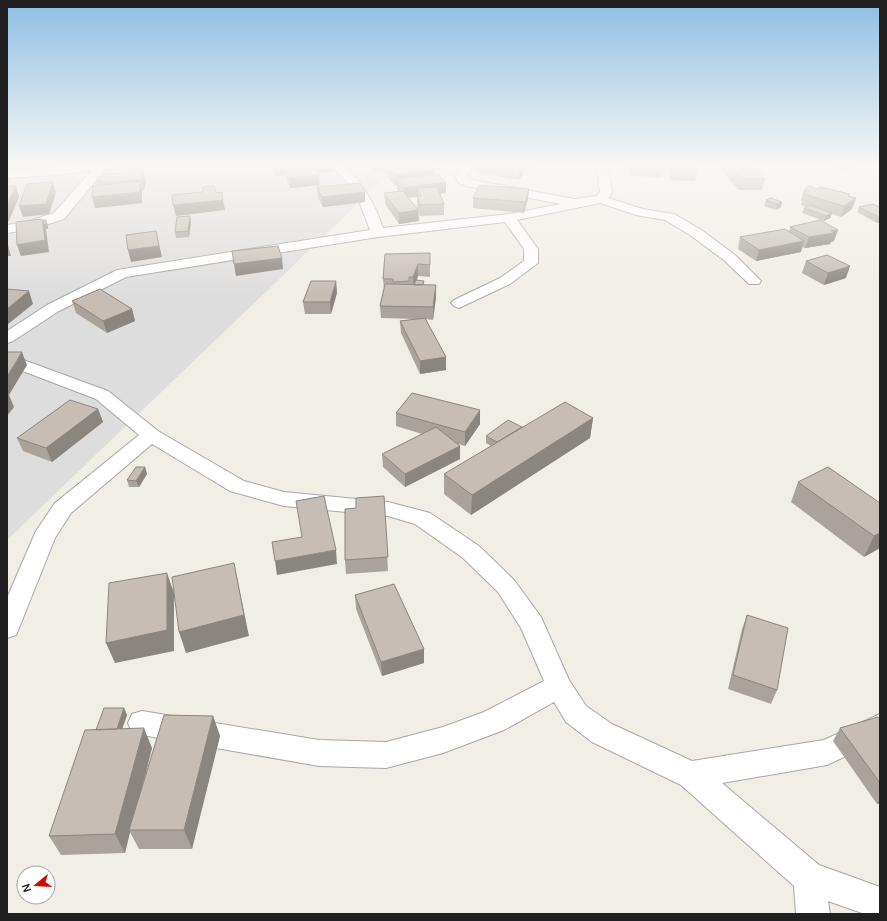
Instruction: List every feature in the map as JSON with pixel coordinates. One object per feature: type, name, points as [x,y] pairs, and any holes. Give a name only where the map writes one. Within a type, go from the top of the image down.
[{"type":"street","points":[[7,229],[28,226],[59,216],[65,209]]},
{"type":"street","points":[[369,209],[378,233]]},
{"type":"street","points":[[7,338],[54,308],[122,273],[378,233],[509,218],[557,209]]},
{"type":"street","points":[[631,209],[669,217],[695,232],[730,258],[754,281]]},
{"type":"street","points":[[459,303],[505,281],[531,263],[531,249],[509,218]]},
{"type":"street","points":[[7,359],[48,376],[102,395],[151,435],[237,486],[284,499],[388,509],[422,518],[471,552],[506,586],[532,624],[559,686],[576,714],[602,733],[691,775],[809,878],[880,903]]},
{"type":"street","points":[[7,628],[44,537],[63,508],[151,435]]},
{"type":"street","points":[[142,723],[319,753],[386,755],[443,740],[494,721],[559,686]]},
{"type":"street","points":[[691,775],[827,752],[880,726]]},
{"type":"street","points":[[809,878],[813,914]]},
{"type":"shaded area","points":[[7,209],[352,209],[7,540]]},
{"type":"building","points":[[396,209],[418,210],[399,213]]},
{"type":"building","points":[[807,209],[821,209],[832,213],[826,216]]},
{"type":"building","points":[[863,209],[880,209],[879,217]]},
{"type":"building","points":[[190,216],[188,231],[175,232],[177,217]]},
{"type":"building","points":[[42,219],[45,240],[17,245],[16,222]]},
{"type":"building","points":[[820,220],[838,230],[831,231],[834,233],[809,237],[790,227]]},
{"type":"building","points":[[785,229],[804,241],[759,250],[740,237]]},
{"type":"building","points":[[156,231],[159,246],[128,250],[126,235]]},
{"type":"building","points":[[278,246],[282,258],[234,264],[232,251]]},
{"type":"building","points":[[430,253],[430,265],[418,264],[413,277],[409,277],[409,281],[393,282],[393,279],[383,279],[385,254]]},
{"type":"building","points":[[827,255],[850,266],[828,273],[806,261]]},
{"type":"building","points":[[416,280],[424,281],[422,285],[414,285]]},
{"type":"building","points":[[311,281],[336,281],[330,302],[303,302]]},
{"type":"building","points":[[385,284],[436,285],[433,307],[380,306]]},
{"type":"building","points":[[7,289],[29,291],[7,309]]},
{"type":"building","points":[[100,289],[132,309],[103,321],[72,301]]},
{"type":"building","points":[[425,318],[446,357],[420,361],[400,321]]},
{"type":"building","points":[[7,352],[22,352],[7,377]]},
{"type":"building","points":[[412,393],[480,410],[465,432],[396,413]]},
{"type":"building","points":[[70,400],[98,409],[46,448],[17,438]]},
{"type":"building","points":[[565,402],[593,418],[472,495],[444,474]]},
{"type":"building","points":[[508,420],[522,427],[497,442],[486,436]]},
{"type":"building","points":[[436,427],[460,446],[405,474],[382,454]]},
{"type":"building","points":[[136,467],[145,467],[136,481],[127,480]]},
{"type":"building","points":[[828,467],[880,503],[880,533],[874,536],[798,482]]},
{"type":"building","points":[[324,496],[336,550],[275,561],[272,542],[302,537],[296,501]]},
{"type":"building","points":[[384,496],[388,557],[345,560],[345,509],[356,508],[356,498]]},
{"type":"building","points":[[234,563],[244,615],[179,632],[172,577]]},
{"type":"building","points":[[167,573],[167,630],[106,643],[109,583]]},
{"type":"building","points":[[394,584],[424,649],[381,662],[355,595]]},
{"type":"building","points":[[747,615],[788,628],[777,690],[733,675]]},
{"type":"building","points":[[104,708],[124,708],[117,729],[96,730]]},
{"type":"building","points":[[164,715],[213,716],[184,830],[129,830]]},
{"type":"building","points":[[878,717],[880,719],[880,783],[840,728]]},
{"type":"building","points":[[144,728],[115,834],[49,836],[85,730]]}]
